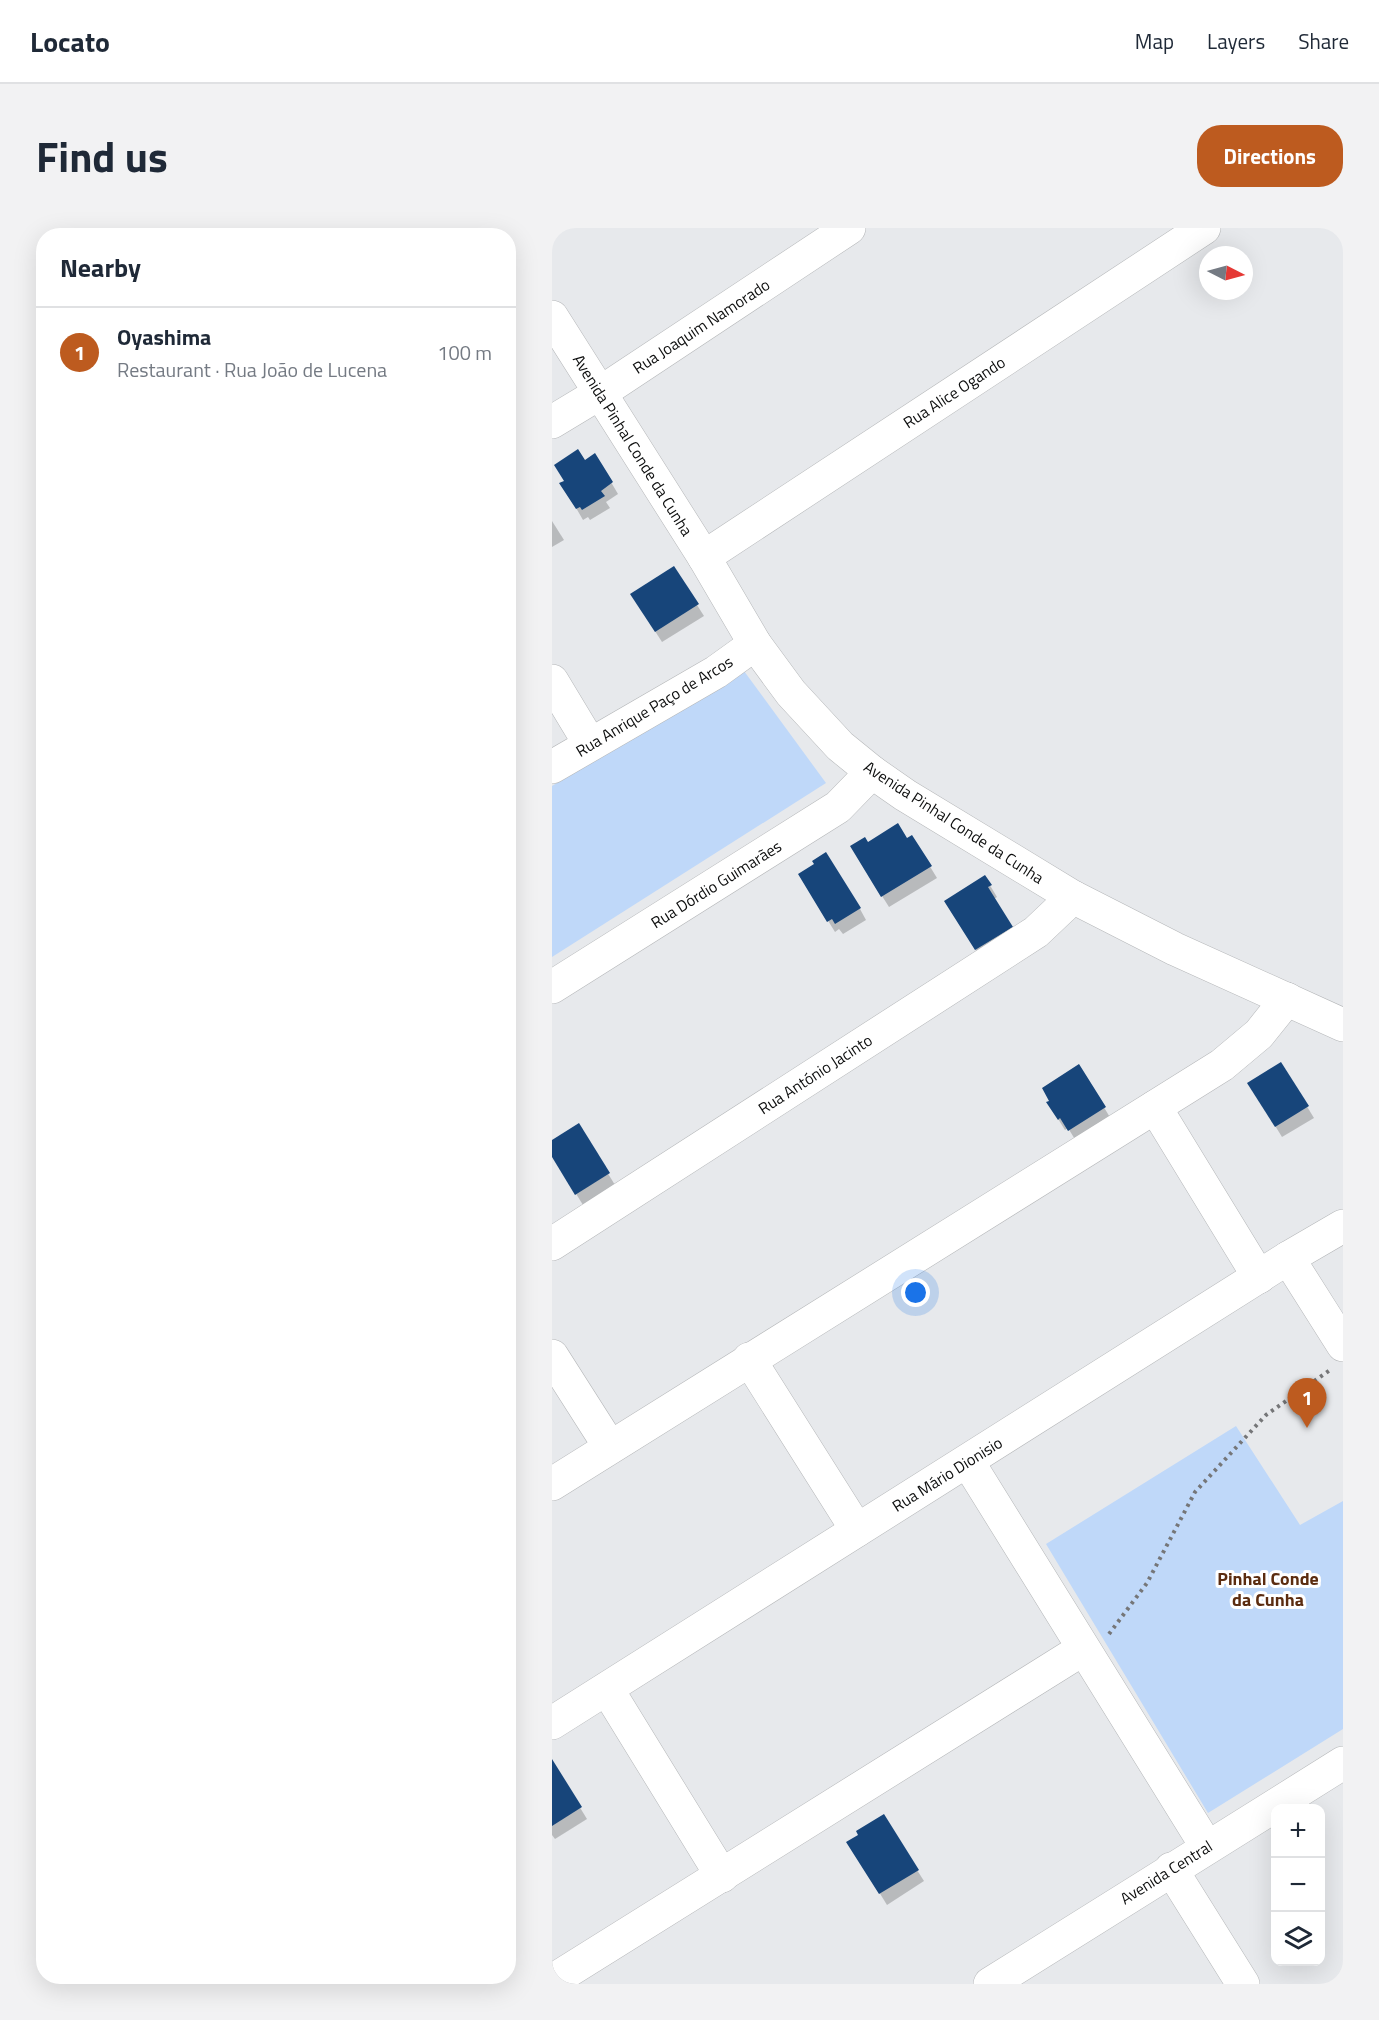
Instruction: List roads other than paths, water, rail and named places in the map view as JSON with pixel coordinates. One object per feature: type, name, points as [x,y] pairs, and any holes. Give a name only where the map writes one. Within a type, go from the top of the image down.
[{"type":"street","name":"Rua Joaquim Namorado","points":[[552,422],[600,393],[849,228]]},
{"type":"street","name":"Rua Alice Ogando","points":[[705,557],[1204,228]]},
{"type":"street","name":"Avenida Pinhal Conde da Cunha","points":[[552,317],[705,557],[755,644],[791,693],[840,746],[905,795],[1073,897],[1175,949],[1343,1025]]},
{"type":"street","name":"Rua Anrique Paço de Arcos","points":[[552,767],[716,672],[755,644]]},
{"type":"street","points":[[552,681],[590,744]]},
{"type":"street","name":"Rua Dórdio Guimarães","points":[[552,987],[838,807],[872,772]]},
{"type":"street","name":"Rua António Jacinto","points":[[552,1244],[1036,932],[1073,897]]},
{"type":"street","points":[[552,1484],[1222,1065],[1259,1034],[1287,999]]},
{"type":"street","points":[[1155,1107],[1259,1277]]},
{"type":"street","name":"Rua Mário Dionisio","points":[[552,1723],[1288,1258],[1343,1226]]},
{"type":"street","points":[[1288,1258],[1338,1356]]},
{"type":"street","points":[[552,1356],[610,1447]]},
{"type":"street","points":[[749,1359],[857,1530]]},
{"type":"street","points":[[968,1462],[1207,1846]]},
{"type":"street","points":[[552,1981],[1087,1654]]},
{"type":"street","points":[[607,1689],[722,1876]]},
{"type":"street","name":"Avenida Central","points":[[990,1984],[1207,1846],[1343,1763]]},
{"type":"street","points":[[1171,1869],[1243,1984]]},
{"type":"place","name":"Oyashima","points":[[1307,1428]]},
{"type":"district","name":"Pinhal Conde da Cunha","points":[[1268,1589]]}]
